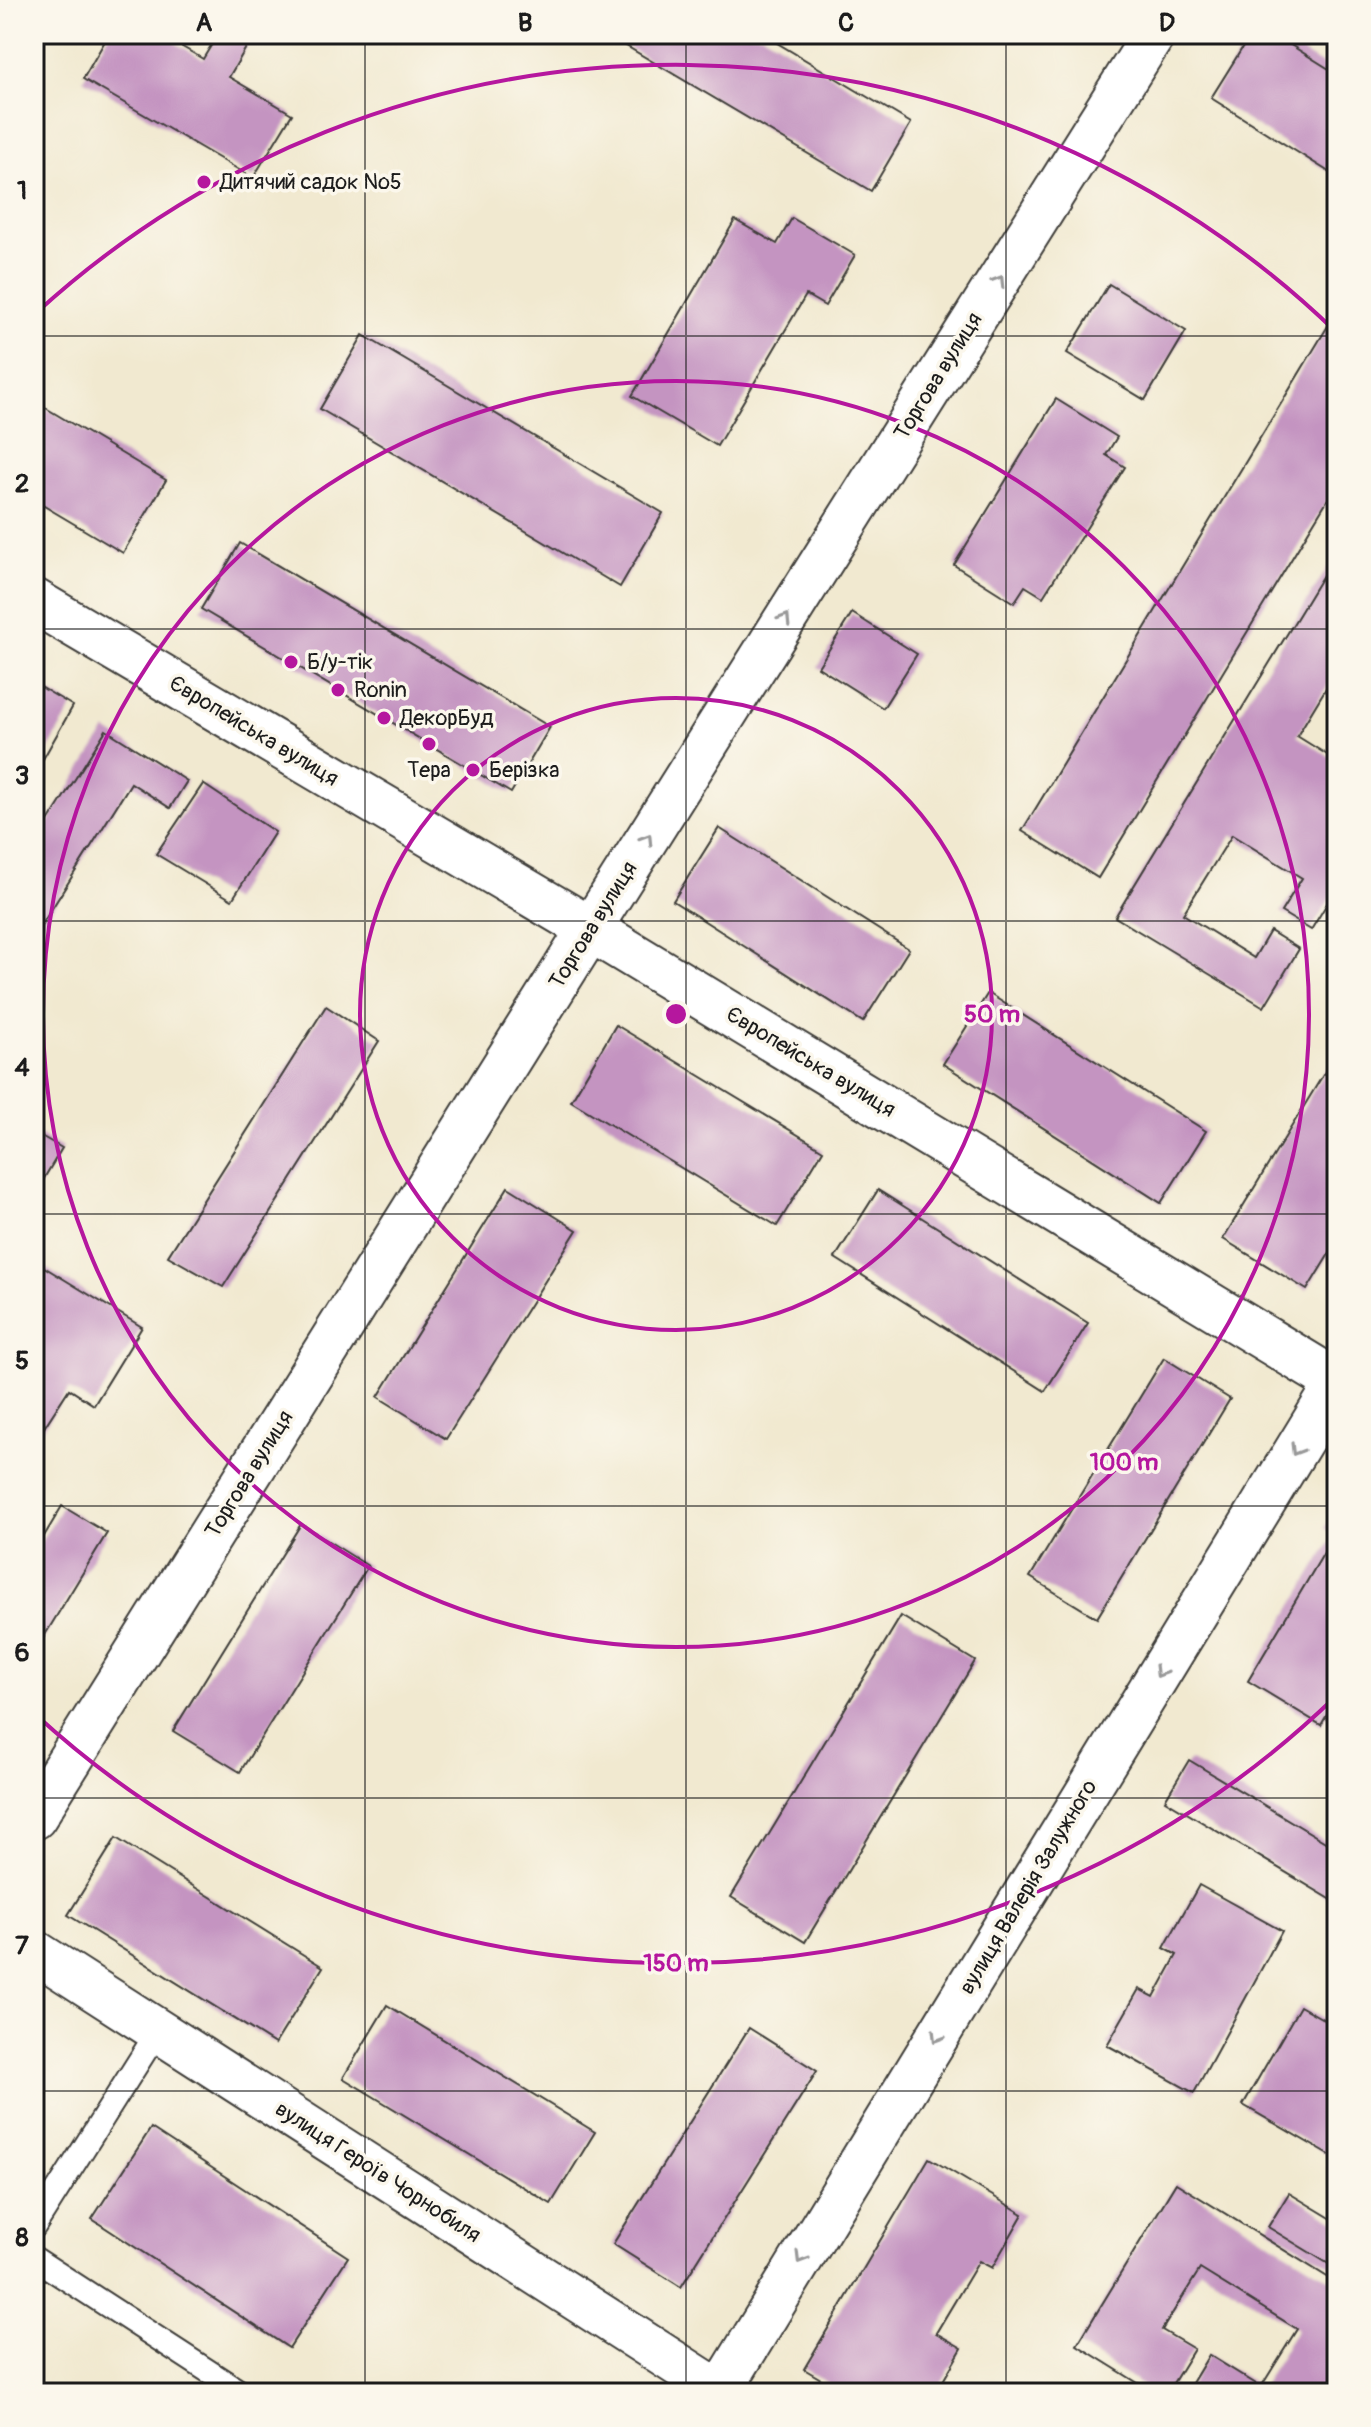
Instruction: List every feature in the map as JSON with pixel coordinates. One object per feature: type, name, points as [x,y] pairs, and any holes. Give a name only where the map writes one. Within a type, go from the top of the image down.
[{"type":"street","name":"Торгова вулиця","points":[[34,1817],[1154,34]]},
{"type":"street","name":"Європейська вулиця","points":[[34,601],[590,929],[1337,1382]]},
{"type":"street","name":"вулиця Валерія Залужного","points":[[721,2392],[1337,1382]]},
{"type":"street","name":"вулиця Героїв Чорнобиля","points":[[34,1951],[721,2392]]},
{"type":"lane","points":[[34,2227],[158,2031]]},
{"type":"lane","points":[[34,2258],[242,2393]]},
{"type":"building","points":[[109,34],[160,34],[203,59],[218,34],[254,34],[229,77],[292,114],[253,178],[83,79]]},
{"type":"building","points":[[606,34],[762,34],[911,123],[871,191]]},
{"type":"building","points":[[1251,34],[1273,34],[1337,74],[1337,177],[1211,98]]},
{"type":"building","points":[[792,218],[855,255],[825,306],[806,295],[717,446],[632,396],[735,220],[777,244]]},
{"type":"building","points":[[1109,284],[1186,331],[1145,400],[1067,353]]},
{"type":"building","points":[[1337,311],[1337,484],[1098,878],[1022,831]]},
{"type":"building","points":[[363,335],[663,513],[620,587],[320,409]]},
{"type":"building","points":[[1056,399],[1117,437],[1106,455],[1125,467],[1043,597],[1025,586],[1014,603],[954,565]]},
{"type":"building","points":[[34,401],[166,480],[123,553],[34,500]]},
{"type":"building","points":[[240,543],[550,727],[511,793],[201,609]]},
{"type":"building","points":[[1337,552],[1337,670],[1297,736],[1337,761],[1337,844],[1333,852],[1337,854],[1337,887],[1311,930],[1281,912],[1302,878],[1232,835],[1183,914],[1254,958],[1270,931],[1299,949],[1264,1007],[1115,917]]},
{"type":"building","points":[[852,613],[917,654],[883,708],[818,667]]},
{"type":"building","points":[[34,683],[73,706],[34,775]]},
{"type":"building","points":[[106,730],[187,781],[170,808],[131,783],[34,937],[34,844]]},
{"type":"building","points":[[203,784],[275,832],[232,900],[156,854]]},
{"type":"building","points":[[719,828],[909,949],[863,1022],[673,901]]},
{"type":"building","points":[[988,993],[1206,1131],[1161,1203],[943,1064]]},
{"type":"building","points":[[326,1006],[379,1041],[223,1287],[168,1256]]},
{"type":"building","points":[[616,1025],[823,1150],[777,1226],[571,1101]]},
{"type":"building","points":[[1337,1052],[1337,1241],[1307,1290],[1223,1239]]},
{"type":"building","points":[[34,1132],[62,1148],[34,1195]]},
{"type":"building","points":[[508,1187],[577,1230],[446,1439],[378,1397]]},
{"type":"building","points":[[878,1190],[1088,1323],[1045,1391],[835,1258]]},
{"type":"building","points":[[44,1267],[142,1327],[94,1405],[69,1389],[34,1443],[34,1283]]},
{"type":"building","points":[[1164,1358],[1230,1399],[1097,1618],[1030,1577]]},
{"type":"building","points":[[62,1506],[107,1533],[34,1653],[34,1553]]},
{"type":"building","points":[[1337,1507],[1337,1698],[1321,1725],[1248,1681],[1335,1534],[1325,1528]]},
{"type":"building","points":[[301,1524],[368,1566],[240,1772],[173,1731]]},
{"type":"building","points":[[901,1616],[975,1661],[805,1942],[731,1897]]},
{"type":"building","points":[[1189,1760],[1337,1849],[1337,1903],[1165,1800]]},
{"type":"building","points":[[116,1838],[323,1967],[275,2044],[68,1915]]},
{"type":"building","points":[[1199,1885],[1282,1931],[1194,2093],[1107,2045],[1139,1989],[1154,1997],[1177,1955],[1164,1948]]},
{"type":"building","points":[[387,2005],[595,2132],[551,2204],[343,2078]]},
{"type":"building","points":[[1300,2006],[1337,2027],[1337,2147],[1331,2156],[1243,2105]]},
{"type":"building","points":[[749,2028],[817,2071],[681,2287],[613,2244]]},
{"type":"building","points":[[151,2128],[348,2257],[289,2348],[92,2219]]},
{"type":"building","points":[[929,2158],[1023,2214],[992,2268],[979,2261],[936,2333],[962,2348],[936,2393],[845,2393],[804,2369]]},
{"type":"building","points":[[1176,2183],[1337,2283],[1337,2393],[1186,2393],[1209,2355],[1261,2387],[1297,2329],[1200,2269],[1162,2330],[1194,2349],[1167,2393],[1154,2393],[1077,2345]]},
{"type":"building","points":[[1289,2193],[1337,2222],[1337,2269],[1268,2227]]},
{"type":"place","name":"Дитячий садок №5","points":[[204,182]]},
{"type":"place","name":"Б/у-тік","points":[[291,662]]},
{"type":"place","name":"Ronin","points":[[338,690]]},
{"type":"place","name":"ДекорБуд","points":[[384,718]]},
{"type":"place","name":"Тера","points":[[429,744]]},
{"type":"place","name":"Берізка","points":[[473,770]]}]
